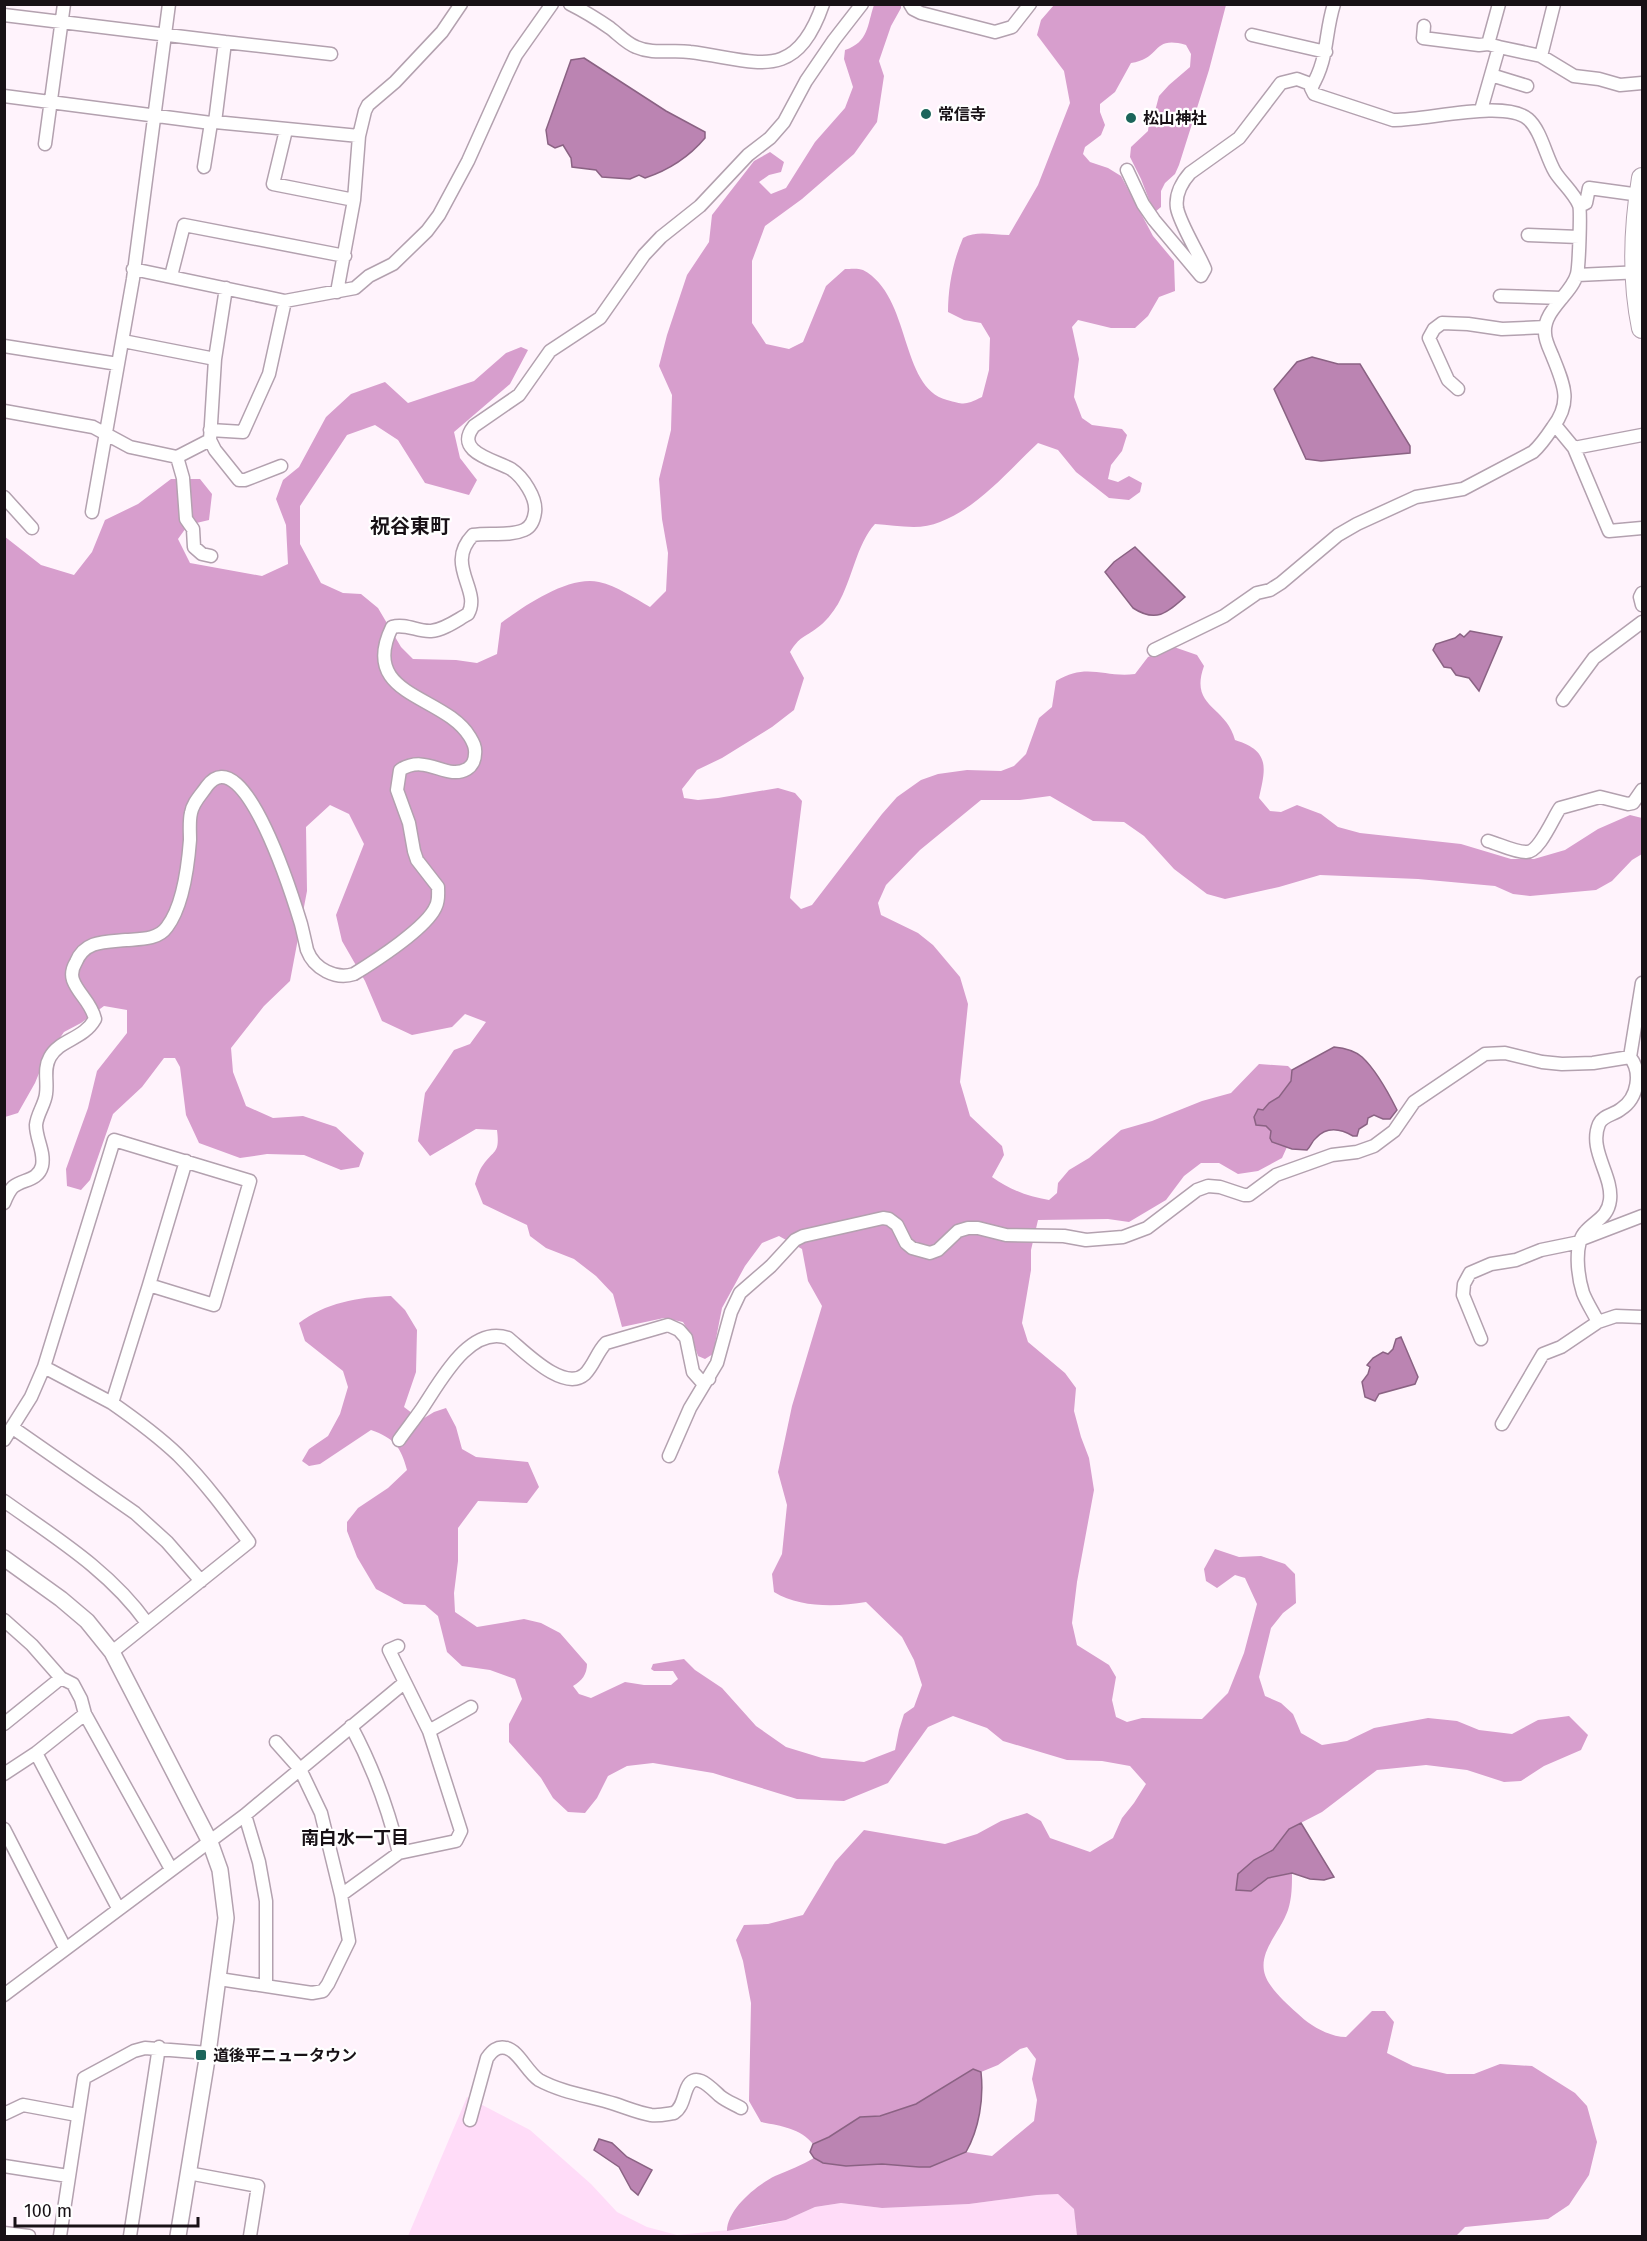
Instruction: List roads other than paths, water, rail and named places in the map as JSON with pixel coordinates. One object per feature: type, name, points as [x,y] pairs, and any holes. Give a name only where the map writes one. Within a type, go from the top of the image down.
[{"type":"main road","points":[[1641,187],[1636,227],[1642,328]]},
{"type":"street","points":[[45,144],[64,4]]},
{"type":"street","points":[[92,512],[123,341],[170,4]]},
{"type":"street","points":[[337,292],[354,200],[359,136],[365,111],[368,105],[394,82],[442,32],[462,4]]},
{"type":"street","points":[[133,269],[285,301],[355,288],[369,276],[393,264],[427,231],[439,215],[468,161],[512,64],[552,4]]},
{"type":"street","points":[[570,4],[642,49],[658,53],[687,51],[726,59],[773,62],[783,60],[802,45],[817,23],[823,4]]},
{"type":"street","points":[[4,1203],[13,1188],[32,1179],[40,1172],[42,1166],[36,1125],[47,1092],[48,1061],[60,1046],[87,1032],[95,1019],[87,999],[73,979],[73,969],[77,959],[88,946],[99,942],[144,939],[157,936],[165,930],[176,912],[186,872],[191,813],[196,801],[213,778],[219,776],[228,778],[237,783],[245,793],[278,856],[308,952],[317,965],[326,972],[346,977],[354,974],[420,927],[430,917],[436,906],[438,887],[417,860],[414,851],[409,824],[397,790],[400,770],[416,763],[459,772],[469,768],[475,760],[476,749],[464,728],[455,719],[403,690],[392,679],[385,665],[386,643],[392,627],[398,625],[432,631],[468,614],[472,600],[462,573],[465,543],[473,535],[513,534],[527,529],[534,520],[536,508],[523,481],[512,470],[473,450],[468,441],[468,433],[474,426],[519,395],[550,351],[600,318],[644,255],[661,237],[700,206],[748,154],[770,138],[784,122],[806,81],[834,40],[862,4]]},
{"type":"street","points":[[910,4],[913,9],[921,13],[995,32],[1012,27],[1030,4]]},
{"type":"street","points":[[1154,650],[1224,616],[1257,593],[1270,590],[1338,535],[1357,524],[1406,501],[1472,485],[1533,452],[1563,412],[1565,404],[1560,377],[1545,334],[1545,327],[1549,317],[1577,275],[1580,207],[1555,172],[1529,120],[1518,114],[1481,110],[1393,120],[1314,94],[1311,91],[1322,69],[1328,24],[1334,4]]},
{"type":"street","points":[[1481,110],[1491,75],[1499,4]]},
{"type":"street","points":[[1541,56],[1554,4]]},
{"type":"street","points":[[4,15],[331,54]]},
{"type":"street","points":[[1424,26],[1423,38],[1494,45],[1541,56],[1574,76],[1599,79],[1620,85],[1642,83]]},
{"type":"street","points":[[1252,35],[1326,52]]},
{"type":"street","points":[[204,167],[225,42]]},
{"type":"street","points":[[1491,75],[1527,86]]},
{"type":"street","points":[[1127,170],[1143,204],[1154,220],[1201,276],[1205,269],[1178,208],[1178,197],[1185,179],[1190,172],[1239,138],[1281,83],[1297,79],[1313,85]]},
{"type":"street","points":[[4,96],[153,117],[359,136]]},
{"type":"street","points":[[286,130],[273,184],[354,200]]},
{"type":"street","points":[[1580,207],[1586,203],[1589,188],[1641,187]]},
{"type":"street","points":[[171,276],[184,225],[345,256]]},
{"type":"street","points":[[1528,235],[1579,237]]},
{"type":"street","points":[[1577,275],[1639,272]]},
{"type":"street","points":[[225,288],[215,359],[210,435],[215,450],[239,480],[245,480],[281,466]]},
{"type":"street","points":[[1500,296],[1562,298]]},
{"type":"street","points":[[4,411],[93,427],[130,447],[177,457],[210,435],[243,432],[269,374],[285,301]]},
{"type":"street","points":[[1458,388],[1448,380],[1429,338],[1434,329],[1442,323],[1503,329],[1545,327]]},
{"type":"street","points":[[123,341],[215,359]]},
{"type":"street","points":[[4,346],[118,364]]},
{"type":"street","points":[[1555,425],[1574,448],[1610,531],[1642,528]]},
{"type":"street","points":[[1574,448],[1642,435]]},
{"type":"street","points":[[177,457],[183,478],[186,519],[193,529],[194,548],[202,554],[211,556]]},
{"type":"street","points":[[4,497],[32,528]]},
{"type":"street","points":[[1642,593],[1640,597],[1642,605]]},
{"type":"street","points":[[1563,700],[1594,658],[1642,622]]},
{"type":"street","points":[[1488,840],[1525,852],[1532,851],[1537,848],[1542,835],[1560,808],[1600,797],[1628,804],[1633,803],[1642,790]]},
{"type":"street","points":[[1598,1322],[1588,1305],[1581,1281],[1581,1240],[1586,1231],[1607,1212],[1610,1190],[1599,1158],[1599,1124],[1605,1117],[1623,1109],[1635,1092],[1638,1070],[1630,1057],[1642,983]]},
{"type":"street","points":[[669,1456],[690,1408],[709,1379],[723,1347],[734,1303],[740,1293],[771,1266],[795,1240],[803,1236],[883,1218],[897,1225],[906,1243],[912,1248],[930,1253],[938,1250],[958,1231],[968,1228],[978,1228],[1006,1235],[1064,1236],[1086,1240],[1123,1236],[1147,1228],[1197,1190],[1208,1186],[1220,1186],[1249,1195],[1276,1175],[1332,1155],[1357,1152],[1374,1146],[1394,1131],[1414,1102],[1485,1054],[1505,1053],[1542,1062],[1562,1064],[1593,1063],[1630,1057]]},
{"type":"street","points":[[4,1440],[14,1428],[44,1367],[114,1140],[250,1181],[214,1305],[149,1285]]},
{"type":"street","points":[[112,1403],[186,1161]]},
{"type":"street","points":[[1481,1339],[1462,1295],[1464,1284],[1470,1274],[1491,1264],[1516,1260],[1541,1250],[1581,1240],[1642,1216]]},
{"type":"street","points":[[1502,1424],[1543,1354],[1562,1347],[1598,1322],[1616,1316],[1642,1317]]},
{"type":"street","points":[[399,1440],[463,1352],[492,1336],[500,1335],[508,1338],[558,1377],[577,1379],[585,1374],[599,1350],[606,1343],[668,1325],[679,1330],[686,1338],[695,1376],[701,1381],[709,1379]]},
{"type":"street","points":[[44,1367],[112,1403],[177,1454],[209,1490],[249,1542],[112,1652]]},
{"type":"street","points":[[14,1428],[135,1513],[167,1542],[201,1581]]},
{"type":"street","points":[[4,1501],[97,1568],[119,1587],[147,1623]]},
{"type":"street","points":[[4,1558],[87,1621],[112,1652],[210,1842],[220,1870],[226,1918],[208,2054],[178,2236]]},
{"type":"street","points":[[4,1620],[32,1645],[61,1678],[73,1684],[81,1698],[85,1714],[171,1869]]},
{"type":"street","points":[[341,1894],[399,1853],[456,1841],[461,1831],[429,1731],[389,1650],[398,1646]]},
{"type":"street","points":[[7,1718],[61,1678]]},
{"type":"street","points":[[6,1991],[48,1964],[65,1948],[118,1908],[210,1842],[404,1683]]},
{"type":"street","points":[[429,1731],[471,1707]]},
{"type":"street","points":[[4,1774],[36,1753],[85,1714]]},
{"type":"street","points":[[351,1726],[377,1777],[390,1814],[399,1853]]},
{"type":"street","points":[[219,1979],[312,1994],[322,1991],[328,1984],[349,1941],[341,1894],[321,1813],[300,1769],[276,1742]]},
{"type":"street","points":[[36,1753],[118,1908]]},
{"type":"street","points":[[244,1815],[259,1862],[266,1901],[266,1985]]},
{"type":"street","points":[[4,1829],[65,1948]]},
{"type":"street","points":[[60,2236],[84,2078],[134,2051],[145,2048],[208,2054]]},
{"type":"street","points":[[130,2236],[159,2048]]},
{"type":"street","points":[[470,2120],[488,2058],[492,2050],[499,2048],[508,2048],[539,2080],[572,2094],[652,2115],[674,2113],[682,2103],[688,2085],[697,2079],[741,2108]]},
{"type":"street","points":[[4,2114],[23,2105],[77,2115]]},
{"type":"street","points":[[4,2166],[68,2176]]},
{"type":"street","points":[[188,2173],[258,2186],[250,2236]]},
{"type":"street","points":[[4,2233],[29,2236]]},
{"type":"place","name":"常信寺","points":[[926,114]]},
{"type":"place","name":"松山神社","points":[[1131,118]]},
{"type":"place","name":"道後平ニュータウン","points":[[201,2055]]},
{"type":"district","name":"祝谷東町","points":[[410,526]]},
{"type":"district","name":"南白水一丁目","points":[[355,1838]]}]
